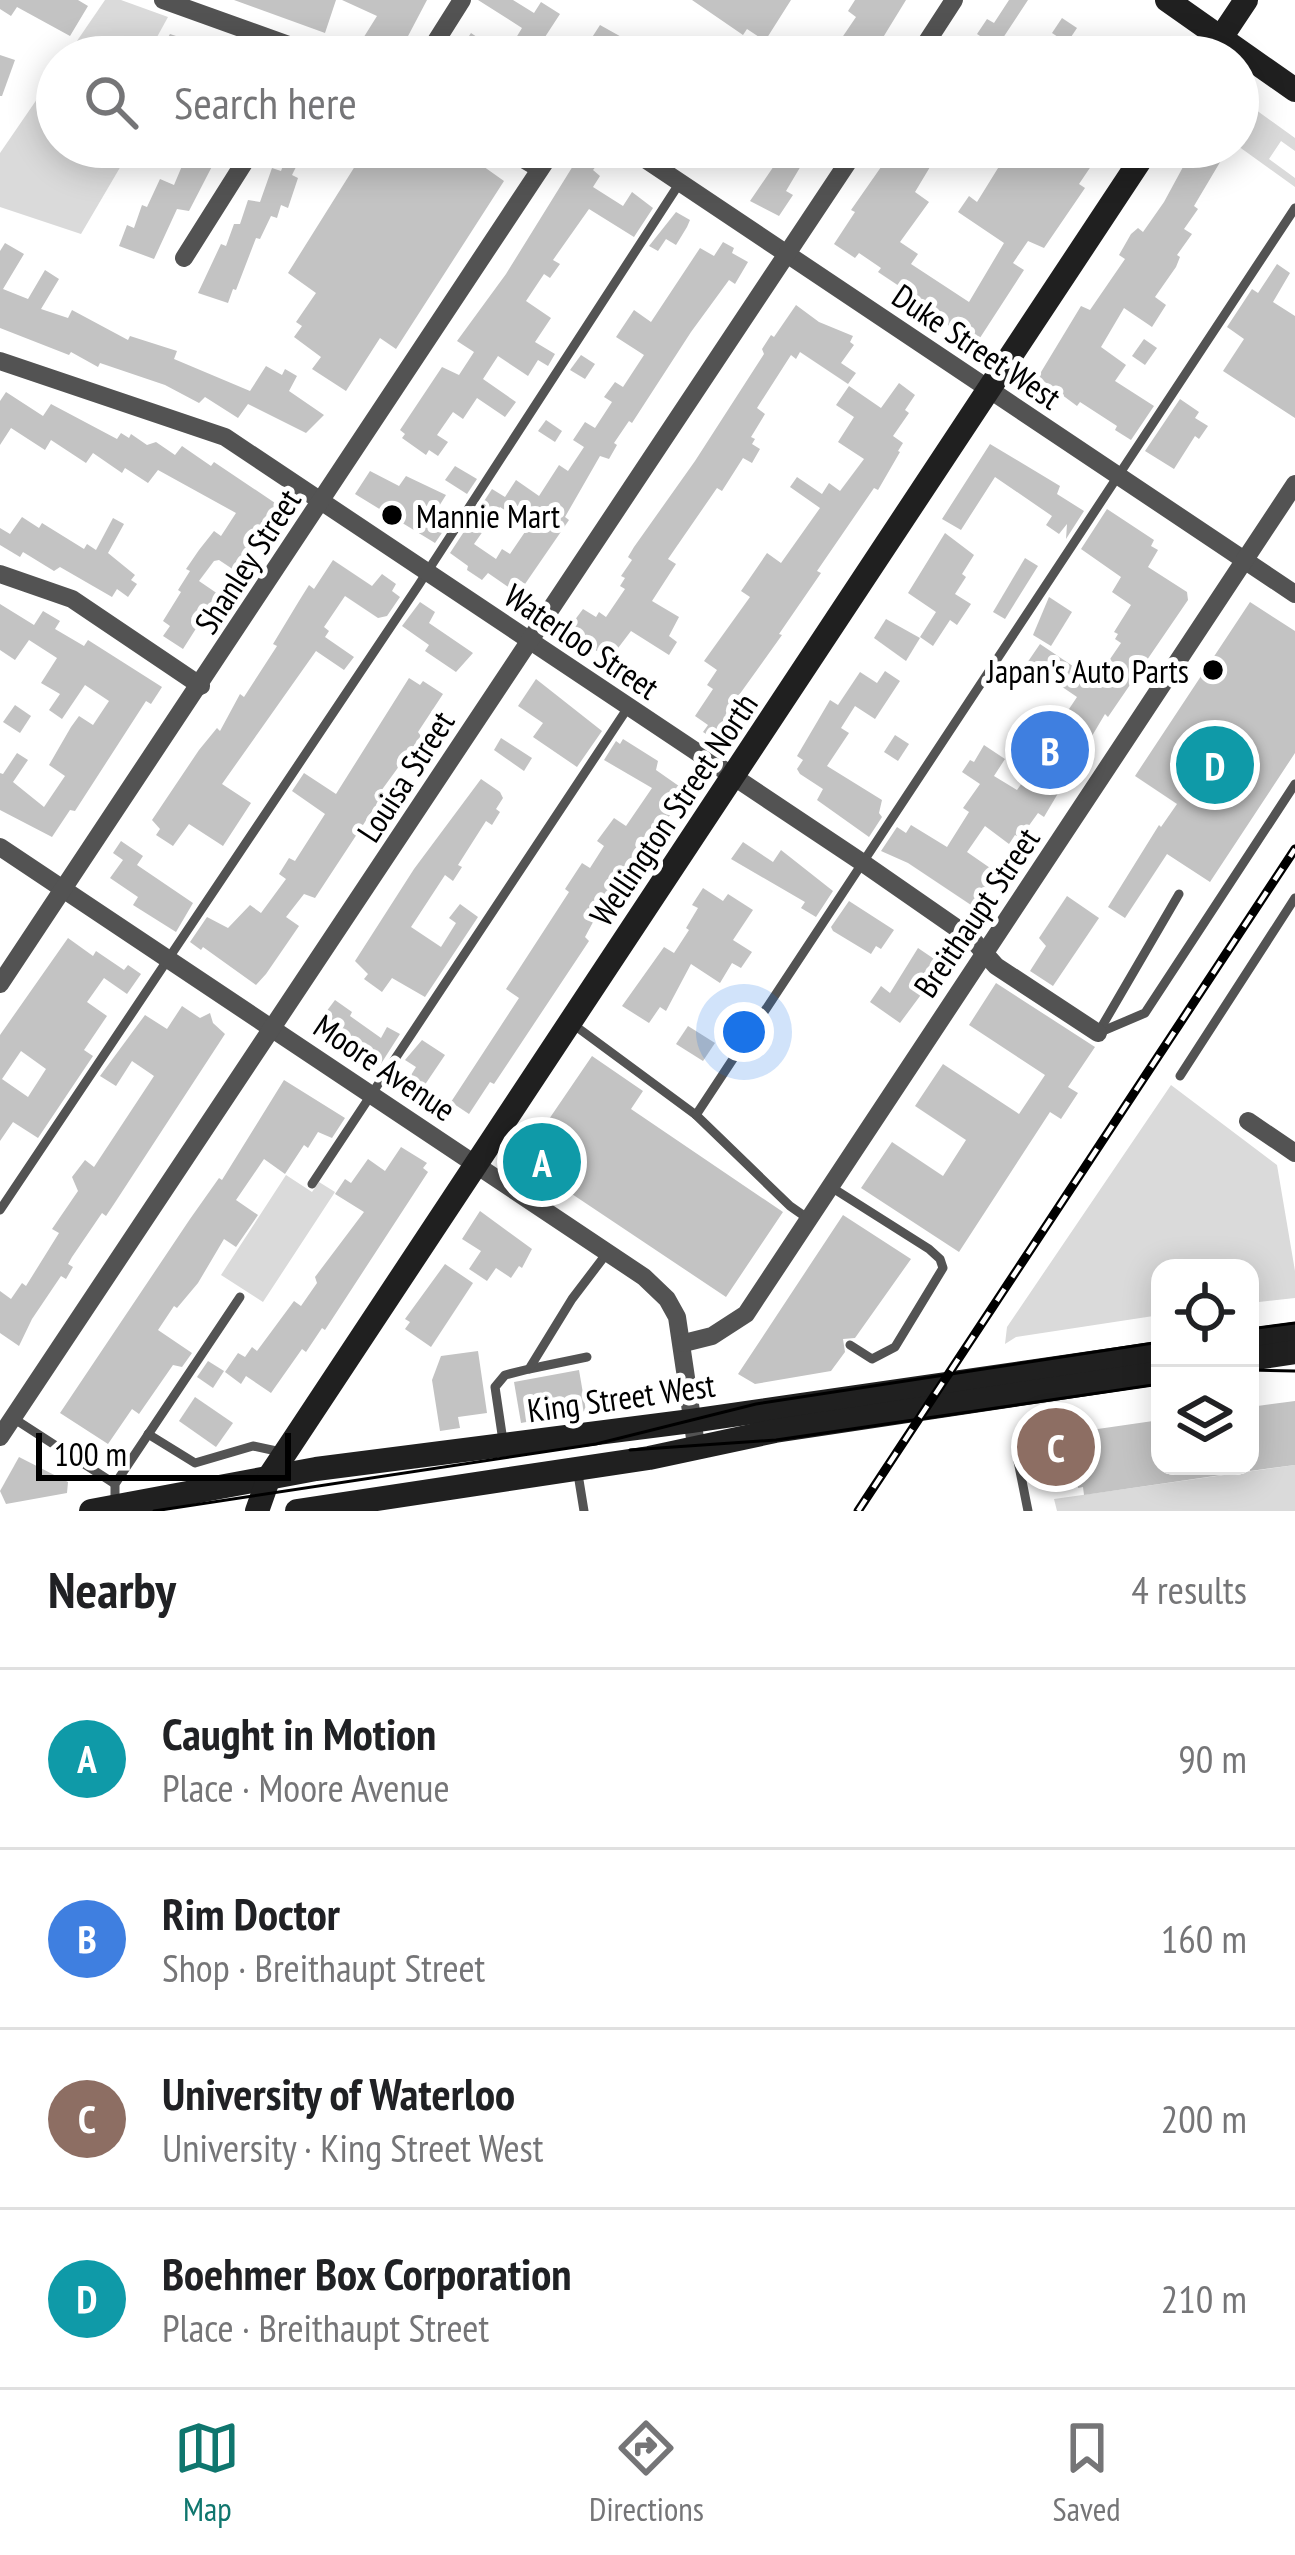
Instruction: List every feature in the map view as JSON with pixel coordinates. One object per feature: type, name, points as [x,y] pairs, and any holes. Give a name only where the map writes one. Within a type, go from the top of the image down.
[{"type":"main road","points":[[1167,0],[1204,36]]},
{"type":"main road","points":[[1222,36],[1246,0]]},
{"type":"main road","points":[[1259,71],[1295,90]]},
{"type":"main road","name":"Wellington Street North","points":[[257,1511],[269,1477],[1135,168]]},
{"type":"main road","points":[[1259,1339],[1295,1334]]},
{"type":"main road","points":[[1259,1358],[1295,1352]]},
{"type":"main road","name":"King Street West","points":[[298,1511],[649,1458],[694,1433],[1151,1355]]},
{"type":"main road","name":"King Street West","points":[[107,1501],[503,1446],[694,1433],[1151,1374]]},
{"type":"street","points":[[163,0],[261,36]]},
{"type":"street","points":[[439,36],[462,0]]},
{"type":"street","points":[[931,36],[954,0]]},
{"type":"street","points":[[184,258],[241,168]]},
{"type":"street","name":"Duke Street West","points":[[658,168],[1295,595]]},
{"type":"street","name":"Louisa Street","points":[[0,1437],[844,168]]},
{"type":"street","name":"Shanley Street","points":[[0,984],[540,169]]},
{"type":"street","name":"Waterloo Street","points":[[0,361],[225,437],[863,863],[971,938],[996,965],[1098,1033]]},
{"type":"street","name":"Breithaupt Street","points":[[683,1343],[712,1336],[746,1314],[1295,484]]},
{"type":"street","points":[[0,574],[73,599],[201,686]]},
{"type":"street","name":"Moore Avenue","points":[[0,847],[644,1277],[667,1298],[677,1317],[694,1433]]},
{"type":"street","points":[[1248,1121],[1295,1153]]},
{"type":"lane","points":[[0,1210],[680,183]]},
{"type":"lane","points":[[696,1115],[1295,208]]},
{"type":"lane","points":[[312,1184],[627,709]]},
{"type":"lane","points":[[1098,1033],[1145,1013],[1295,784]]},
{"type":"lane","points":[[1098,1033],[1178,894]]},
{"type":"lane","points":[[1180,1076],[1295,898]]},
{"type":"lane","points":[[570,1022],[696,1115],[810,1220]]},
{"type":"lane","points":[[831,1187],[929,1250],[943,1268],[895,1347],[872,1358],[850,1345]]},
{"type":"lane","points":[[529,1369],[584,1280],[608,1252]]},
{"type":"lane","points":[[13,1418],[107,1501],[240,1298]]},
{"type":"lane","points":[[503,1446],[495,1387],[505,1375],[587,1358]]},
{"type":"lane","points":[[148,1434],[195,1463],[253,1446],[285,1453]]},
{"type":"lane","points":[[1018,1461],[1028,1511]]},
{"type":"lane","points":[[577,1468],[584,1511]]},
{"type":"shaded area","points":[[105,0],[121,0],[168,17],[158,36],[80,36]]},
{"type":"shaded area","points":[[36,101],[36,168],[120,168],[81,234],[0,207],[0,153]]},
{"type":"shaded area","points":[[1259,112],[1295,138],[1295,151],[1281,141],[1269,159],[1295,178],[1295,187],[1259,161]]},
{"type":"shaded area","points":[[1171,1085],[1277,1165],[1295,1271],[1295,1298],[1259,1302],[1259,1259],[1151,1259],[1151,1316],[1016,1337],[1005,1344],[1007,1327]]},
{"type":"shaded area","points":[[286,1175],[312,1192],[319,1182],[335,1192],[263,1302],[221,1275]]},
{"type":"shaded area","points":[[1295,1465],[1295,1511],[1057,1511],[1054,1499],[1224,1475],[1259,1475],[1259,1470]]},
{"type":"building","points":[[0,0],[78,0],[88,6],[70,36],[17,7],[11,16],[0,9]]},
{"type":"building","points":[[234,0],[336,0],[325,33]]},
{"type":"building","points":[[342,0],[427,0],[408,36],[364,36],[377,16]]},
{"type":"building","points":[[478,0],[513,0],[534,13],[541,2],[560,14],[546,36],[517,36],[522,28]]},
{"type":"building","points":[[692,0],[791,0],[768,36],[747,29],[743,35]]},
{"type":"building","points":[[855,0],[906,0],[884,36],[843,36],[856,17],[848,11]]},
{"type":"building","points":[[1009,0],[1028,0],[1004,36],[977,34],[987,19],[994,23]]},
{"type":"building","points":[[1062,18],[1077,28],[1072,36],[1052,33]]},
{"type":"building","points":[[600,25],[620,36],[593,36]]},
{"type":"building","points":[[0,55],[15,60],[2,96],[0,96]]},
{"type":"building","points":[[181,168],[211,168],[189,211],[177,209],[154,259],[119,246],[127,225],[134,228],[142,205],[147,207],[160,179],[174,185]]},
{"type":"building","points":[[272,168],[296,168],[292,175],[298,178],[288,208],[281,205],[277,218],[271,216],[260,239],[256,238],[228,303],[198,293],[221,244],[226,246],[234,224],[240,224],[248,200],[260,202]]},
{"type":"building","points":[[354,168],[486,168],[504,181],[396,349],[380,338],[346,391],[312,369],[321,357],[294,337],[302,326],[296,322],[316,293],[288,273]]},
{"type":"building","points":[[572,168],[595,168],[600,176],[593,187],[623,206],[632,192],[653,208],[634,237],[589,209],[553,260],[560,264],[550,278],[544,274],[526,301],[551,318],[535,342],[555,354],[548,366],[538,360],[528,376],[498,356],[483,379],[516,402],[505,417],[477,398],[463,419],[453,412],[437,435],[448,442],[438,456],[429,450],[426,455],[402,438],[405,434],[400,430],[442,367],[459,375],[474,352],[457,341],[506,274]]},
{"type":"building","points":[[773,168],[800,168],[786,191],[793,195],[779,216],[750,201]]},
{"type":"building","points":[[880,168],[929,168],[915,192],[929,202],[900,242],[918,254],[911,264],[969,302],[1004,243],[958,212],[969,196],[977,202],[998,168],[1090,168],[1079,184],[1085,188],[1044,248],[1028,241],[1013,263],[1024,270],[976,344],[908,298],[911,294],[878,272],[881,268],[834,244],[855,212],[851,210]]},
{"type":"building","points":[[1182,168],[1217,168],[1184,229],[1192,234],[1155,297],[1166,305],[1152,327],[1124,308],[1101,347],[1126,365],[1115,381],[1154,406],[1131,440],[1115,430],[1117,426],[1080,402],[1077,406],[1038,377],[1081,306],[1090,310],[1125,259],[1119,255],[1131,234],[1138,228],[1143,232]]},
{"type":"building","points":[[676,212],[690,220],[676,245],[666,239],[658,251],[649,246]]},
{"type":"building","points":[[723,242],[748,262],[735,284],[729,280],[691,332],[614,443],[609,459],[600,456],[565,517],[569,520],[525,584],[521,581],[514,591],[488,573],[482,580],[467,570],[450,553],[492,489],[505,497],[516,480],[539,496],[559,465],[568,471],[584,447],[573,440],[585,422],[595,428],[612,402],[604,397],[615,382],[623,387],[644,355],[616,337],[634,310],[651,322],[700,248],[714,256]],"holes":[[[500,507],[529,526],[510,554],[502,549],[496,559],[474,544]]]},
{"type":"building","points":[[5,243],[24,254],[3,289],[28,299],[45,270],[59,279],[41,309],[68,318],[72,310],[128,340],[130,336],[177,351],[174,359],[250,391],[266,366],[282,375],[285,369],[297,376],[289,391],[324,415],[306,433],[248,404],[238,418],[205,397],[199,403],[165,385],[100,363],[98,367],[71,352],[0,328],[0,251]]},
{"type":"building","points":[[1277,264],[1290,273],[1273,302],[1295,316],[1295,418],[1223,371],[1244,339],[1227,327],[1252,289],[1258,293]]},
{"type":"building","points":[[796,305],[819,322],[853,336],[850,342],[854,345],[841,363],[856,373],[848,384],[800,352],[796,359],[791,355],[757,408],[765,414],[751,437],[760,449],[752,463],[743,458],[668,559],[676,564],[652,601],[679,617],[669,636],[677,642],[669,655],[631,631],[609,660],[571,632],[574,621],[583,609],[606,617],[625,589],[620,586],[625,578],[621,576],[634,547],[695,461],[764,354],[762,349],[771,335]]},
{"type":"building","points":[[1144,339],[1157,348],[1145,365],[1132,356]]},
{"type":"building","points":[[581,355],[595,364],[585,379],[570,370]]},
{"type":"building","points":[[899,383],[915,395],[893,436],[903,443],[900,452],[729,709],[739,715],[720,743],[703,732],[708,725],[695,716],[713,689],[707,685],[717,670],[704,661],[750,597],[741,591],[767,553],[781,563],[820,508],[790,487],[797,477],[822,494],[829,483],[840,491],[864,459],[838,442],[854,417],[836,405],[849,386],[881,408]]},
{"type":"building","points":[[6,392],[43,416],[51,404],[117,439],[121,433],[129,438],[131,434],[175,455],[182,446],[281,507],[234,570],[214,561],[199,581],[218,594],[183,649],[163,636],[170,626],[163,621],[181,592],[190,571],[186,569],[214,531],[221,536],[236,513],[158,470],[148,483],[125,468],[122,473],[93,453],[86,463],[51,440],[45,450],[11,428],[0,445],[0,401]]},
{"type":"building","points":[[1180,399],[1199,412],[1195,418],[1208,426],[1199,439],[1195,436],[1174,469],[1145,451]]},
{"type":"building","points":[[546,420],[562,431],[555,442],[538,431]]},
{"type":"building","points":[[990,444],[1060,486],[1057,494],[1084,511],[1066,539],[1067,524],[1059,534],[1046,525],[1052,516],[995,477],[961,530],[942,519]]},
{"type":"building","points":[[455,466],[477,479],[467,494],[445,480]]},
{"type":"building","points":[[370,471],[399,486],[406,476],[446,495],[436,511],[450,521],[435,543],[355,494]]},
{"type":"building","points":[[1107,509],[1154,540],[1151,546],[1158,550],[1148,567],[1187,592],[1188,600],[1108,717],[1105,714],[1044,817],[1038,813],[1020,838],[1015,835],[1009,844],[985,826],[967,852],[993,870],[974,907],[908,863],[881,851],[897,827],[906,833],[911,825],[947,847],[969,812],[963,808],[980,784],[962,772],[984,745],[1005,759],[994,776],[1017,790],[1037,762],[1032,759],[1046,738],[1053,743],[1069,722],[1063,718],[1077,697],[1027,663],[1040,644],[1095,681],[1121,643],[1114,632],[1131,605],[1112,592],[1121,577],[1081,549]]},
{"type":"building","points":[[22,517],[39,528],[42,523],[84,549],[87,544],[96,550],[113,518],[124,524],[108,553],[135,575],[131,580],[137,584],[128,597],[117,589],[112,597],[60,567],[54,571],[23,552],[20,557],[0,545],[0,528],[10,534]]},
{"type":"building","points":[[945,533],[974,555],[955,594],[971,604],[957,625],[950,620],[933,646],[920,637],[936,612],[908,593]]},
{"type":"building","points":[[1025,558],[1038,566],[1005,619],[993,612]]},
{"type":"building","points":[[333,560],[372,586],[382,574],[396,584],[392,591],[400,597],[387,616],[378,618],[345,596],[324,627],[329,631],[325,637],[354,657],[344,670],[316,651],[222,784],[251,803],[223,846],[189,824],[173,846],[156,835],[160,829],[152,820],[199,750],[217,728],[220,731],[240,694],[244,697],[309,585],[314,589]]},
{"type":"building","points":[[1049,597],[1072,612],[1051,646],[1033,635]]},
{"type":"building","points":[[420,602],[435,612],[429,623],[473,653],[456,672],[425,651],[429,645],[402,626]]},
{"type":"building","points":[[1250,602],[1295,631],[1295,753],[1210,882],[1167,854],[1125,918],[1108,907],[1177,804],[1135,776]]},
{"type":"building","points":[[0,604],[34,625],[43,611],[60,621],[55,629],[84,646],[88,640],[162,687],[151,704],[146,701],[75,811],[70,810],[52,837],[0,810],[0,773],[17,753],[28,760],[13,782],[44,807],[65,776],[49,765],[71,727],[79,716],[93,725],[109,701],[85,685],[62,719],[49,710],[60,694],[41,683],[57,658],[29,640],[15,660],[0,650]]},
{"type":"building","points":[[886,619],[920,638],[906,661],[874,638]]},
{"type":"building","points":[[885,671],[900,681],[875,719],[855,706],[841,728],[849,733],[827,766],[882,800],[882,817],[869,837],[817,800],[823,789],[800,774],[797,769],[803,760],[797,756],[830,700],[838,705],[860,672],[877,683]]},
{"type":"building","points":[[409,678],[443,694],[418,732],[421,736],[315,898],[304,894],[286,917],[299,926],[256,985],[190,942],[207,917],[228,928],[250,905],[261,913],[286,879],[279,874],[289,858],[295,861],[325,814],[292,791],[304,773],[336,794]]},
{"type":"building","points":[[536,679],[602,731],[577,767],[533,737],[543,723],[518,706]]},
{"type":"building","points":[[15,705],[31,716],[20,733],[3,722]]},
{"type":"building","points":[[895,735],[909,744],[898,761],[884,752]]},
{"type":"building","points":[[501,738],[532,758],[524,771],[494,750]]},
{"type":"building","points":[[623,739],[658,761],[656,770],[686,791],[620,890],[614,888],[585,937],[589,941],[469,1114],[451,1102],[519,998],[506,989],[569,892],[565,889],[582,863],[590,868],[604,846],[597,841],[614,818],[626,826],[652,788],[604,760],[616,741],[620,744]]},
{"type":"building","points":[[481,779],[500,792],[503,798],[496,809],[500,812],[492,825],[486,821],[453,881],[445,875],[411,927],[441,947],[456,923],[449,918],[460,904],[478,917],[425,997],[392,978],[382,992],[364,979],[368,974],[355,961],[414,869]]},
{"type":"building","points":[[121,841],[143,856],[137,865],[193,903],[176,932],[133,905],[138,897],[110,878],[123,860],[113,853]]},
{"type":"building","points":[[743,842],[773,862],[781,850],[833,891],[816,917],[801,908],[805,902],[731,859]]},
{"type":"building","points":[[703,888],[723,901],[728,894],[753,910],[733,940],[752,952],[741,968],[732,963],[720,983],[691,964],[666,1011],[660,1007],[649,1023],[622,1006],[664,947],[674,953],[689,930],[698,908],[692,905]]},
{"type":"building","points":[[1067,896],[1099,918],[1053,986],[1030,971],[1046,946],[1039,938]]},
{"type":"building","points":[[849,901],[894,930],[881,949],[876,946],[871,954],[833,931],[831,927]]},
{"type":"building","points":[[68,938],[93,956],[96,951],[124,970],[128,965],[141,974],[127,994],[104,978],[87,1002],[107,1016],[84,1050],[93,1056],[38,1138],[13,1122],[0,1141],[0,1035]],"holes":[[[21,1051],[46,1069],[28,1097],[2,1079]]]},
{"type":"building","points":[[918,948],[943,965],[900,1023],[870,1002],[881,986],[890,993]]},
{"type":"building","points":[[996,983],[1095,1047],[1068,1087],[1078,1093],[1061,1119],[1050,1112],[959,1252],[861,1188],[892,1142],[943,1176],[966,1140],[915,1106],[943,1064],[1019,1114],[1045,1075],[969,1025]]},
{"type":"building","points":[[335,1000],[381,1038],[387,1027],[400,1034],[377,1070],[317,1024]]},
{"type":"building","points":[[182,1006],[200,1018],[210,1013],[225,1034],[106,1216],[102,1213],[72,1257],[66,1279],[61,1276],[19,1346],[0,1333],[0,1291],[11,1299],[22,1283],[26,1286],[59,1233],[52,1229],[78,1191],[72,1177],[85,1160],[94,1167],[154,1076],[132,1061],[116,1086],[100,1076],[145,1015],[167,1029]]},
{"type":"building","points":[[688,1026],[715,1043],[703,1061],[676,1044]]},
{"type":"building","points":[[422,1040],[445,1055],[422,1089],[408,1080],[416,1067],[405,1060]]},
{"type":"building","points":[[592,1056],[643,1091],[631,1109],[783,1212],[726,1297],[545,1176],[569,1141],[545,1125]]},
{"type":"building","points":[[284,1080],[345,1118],[332,1138],[318,1132],[308,1148],[304,1145],[285,1174],[264,1159],[236,1200],[258,1215],[236,1247],[224,1239],[198,1283],[158,1330],[192,1353],[182,1367],[173,1365],[139,1414],[132,1409],[108,1444],[60,1413],[190,1219],[222,1180]]},
{"type":"building","points":[[401,1147],[427,1163],[423,1168],[428,1172],[325,1330],[306,1352],[302,1349],[271,1393],[246,1376],[241,1384],[225,1372],[238,1353],[245,1357],[252,1347],[257,1351],[294,1301],[301,1306],[317,1283],[315,1277],[364,1212],[335,1194],[345,1179],[351,1183],[368,1159],[385,1171]]},
{"type":"building","points":[[480,1211],[532,1249],[511,1278],[496,1268],[487,1281],[469,1269],[481,1251],[462,1239]]},
{"type":"building","points":[[843,1215],[911,1259],[855,1338],[843,1339],[845,1352],[831,1371],[755,1384],[738,1374]]},
{"type":"building","points":[[445,1264],[473,1283],[431,1347],[405,1329],[410,1322],[405,1319]]},
{"type":"building","points":[[478,1351],[487,1413],[458,1417],[460,1428],[440,1431],[432,1380],[441,1356]]},
{"type":"building","points":[[208,1361],[224,1371],[213,1388],[197,1377]]},
{"type":"building","points":[[579,1370],[586,1411],[521,1423],[514,1382]]},
{"type":"building","points":[[195,1397],[233,1423],[216,1447],[179,1421]]},
{"type":"building","points":[[1295,1401],[1295,1465],[1259,1470],[1259,1406]]},
{"type":"building","points":[[1151,1421],[1151,1475],[1221,1475],[1084,1495],[1083,1487],[1078,1488],[1070,1433]]},
{"type":"building","points":[[19,1457],[68,1482],[67,1493],[6,1504],[0,1491]]},
{"type":"tram line","points":[[1259,1328],[1295,1323]]},
{"type":"tram line","points":[[154,1511],[596,1444],[756,1404],[1151,1343]]},
{"type":"tram line","points":[[1259,1370],[1295,1371]]},
{"type":"tram line","points":[[630,1450],[776,1440],[1151,1385]]},
{"type":"railway","points":[[858,1511],[1295,849]]},
{"type":"place","name":"Mannie Mart","points":[[392,515]]},
{"type":"place","name":"Japan's Auto Parts","points":[[1213,670]]},
{"type":"place","name":"Rim Doctor","points":[[1050,750]]},
{"type":"place","name":"Boehmer Box Corporation","points":[[1215,765]]},
{"type":"place","name":"Caught in Motion","points":[[542,1162]]},
{"type":"place","name":"University of Waterloo","points":[[1056,1447]]}]
